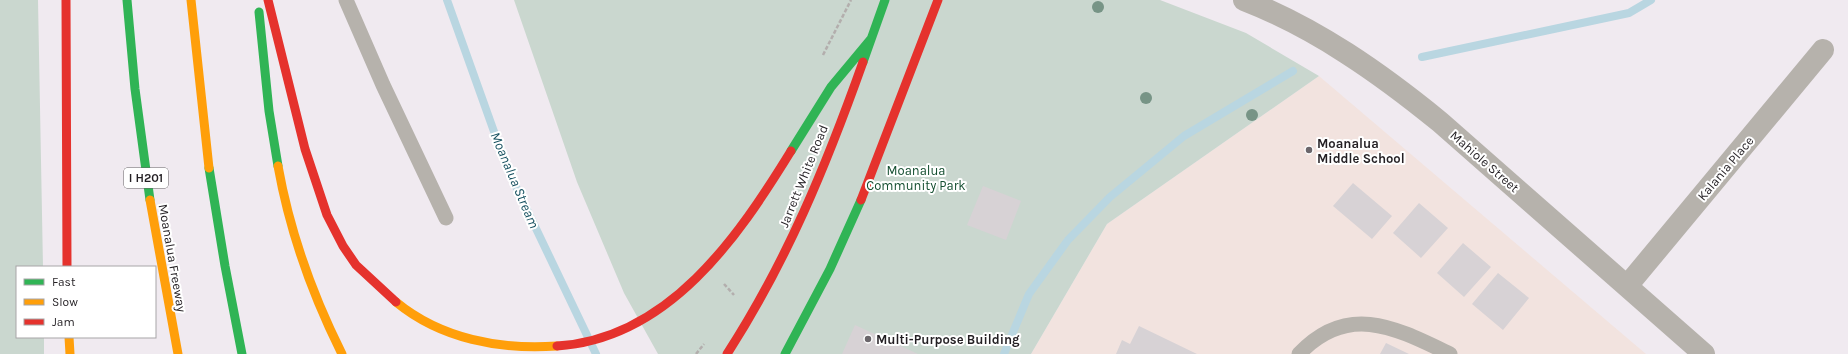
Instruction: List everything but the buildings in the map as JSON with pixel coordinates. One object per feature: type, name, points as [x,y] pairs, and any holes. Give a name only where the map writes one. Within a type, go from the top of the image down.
[{"type":"main road","points":[[66,0],[67,266]]},
{"type":"main road","name":"Moanalua Freeway","points":[[127,0],[138,126],[151,218],[178,354]]},
{"type":"main road","points":[[191,0],[205,146],[217,224],[242,354]]},
{"type":"main road","points":[[258,0],[267,96],[292,228],[306,274],[342,354]]},
{"type":"main road","points":[[268,0],[291,97],[313,180],[325,210],[354,263],[398,304],[423,322],[449,333],[494,344],[535,348],[589,341],[616,333],[664,307],[706,269],[736,233],[791,151],[830,88],[871,39]]},
{"type":"main road","name":"Jarrett White Road","points":[[727,354],[750,317],[808,205],[885,0]]},
{"type":"main road","points":[[785,354],[830,270],[847,234],[890,130],[938,0]]},
{"type":"main road","points":[[69,338],[70,354]]},
{"type":"street","name":"Mahiole Street","points":[[1244,0],[1323,38],[1358,60],[1400,90],[1440,122],[1704,354]]},
{"type":"street","name":"Kalania Place","points":[[1627,286],[1823,50]]},
{"type":"lane","points":[[346,0],[383,85],[446,218]]},
{"type":"lane","points":[[1299,354],[1307,345],[1322,335],[1355,324],[1371,324],[1403,331],[1450,354]]},
{"type":"shaded area","name":"Moanalua Middle School","points":[[1319,76],[1646,354],[1031,354],[1107,224]]},
{"type":"green space","points":[[0,0],[38,0],[43,266],[16,266],[16,338],[44,338],[44,354],[0,354]]},
{"type":"green space","name":"Moanalua Community Park","points":[[514,0],[1160,0],[1246,33],[1319,76],[1107,224],[1031,354],[658,354],[624,293],[577,182]]},
{"type":"waterway","name":"Moanalua Stream","points":[[447,0],[507,168],[596,354]]},
{"type":"waterway","points":[[1422,57],[1629,13],[1651,0]]},
{"type":"waterway","points":[[1004,354],[1029,294],[1068,240],[1110,197],[1184,136],[1293,71]]},
{"type":"traffic: fast","points":[[127,0],[135,89],[150,200]]},
{"type":"traffic: fast","points":[[863,62],[885,0]]},
{"type":"traffic: fast","points":[[259,12],[269,111],[278,166]]},
{"type":"traffic: fast","points":[[791,151],[831,87],[871,39]]},
{"type":"traffic: fast","points":[[209,168],[225,266],[242,354]]},
{"type":"traffic: fast","points":[[785,354],[830,269],[861,200]]},
{"type":"traffic: slow","points":[[191,0],[209,168]]},
{"type":"traffic: slow","points":[[278,166],[289,215],[303,263],[321,309],[342,354]]},
{"type":"traffic: slow","points":[[150,200],[178,354]]},
{"type":"traffic: slow","points":[[396,302],[414,315],[432,325],[472,339],[493,344],[514,346],[557,346]]},
{"type":"traffic: slow","points":[[69,338],[70,354]]},
{"type":"traffic: jam","points":[[66,0],[67,266]]},
{"type":"traffic: jam","points":[[268,0],[305,149],[327,215],[343,246],[356,265],[396,302]]},
{"type":"traffic: jam","points":[[861,200],[938,0]]},
{"type":"traffic: jam","points":[[727,354],[749,319],[768,284],[804,212],[835,138],[863,62]]},
{"type":"traffic: jam","points":[[557,346],[597,339],[633,325],[666,304],[696,278],[723,249],[748,217],[791,151]]},
{"type":"place","name":"Moanalua Middle School","points":[[1309,150]]},
{"type":"place","name":"Multi-Purpose Building","points":[[868,339]]}]
